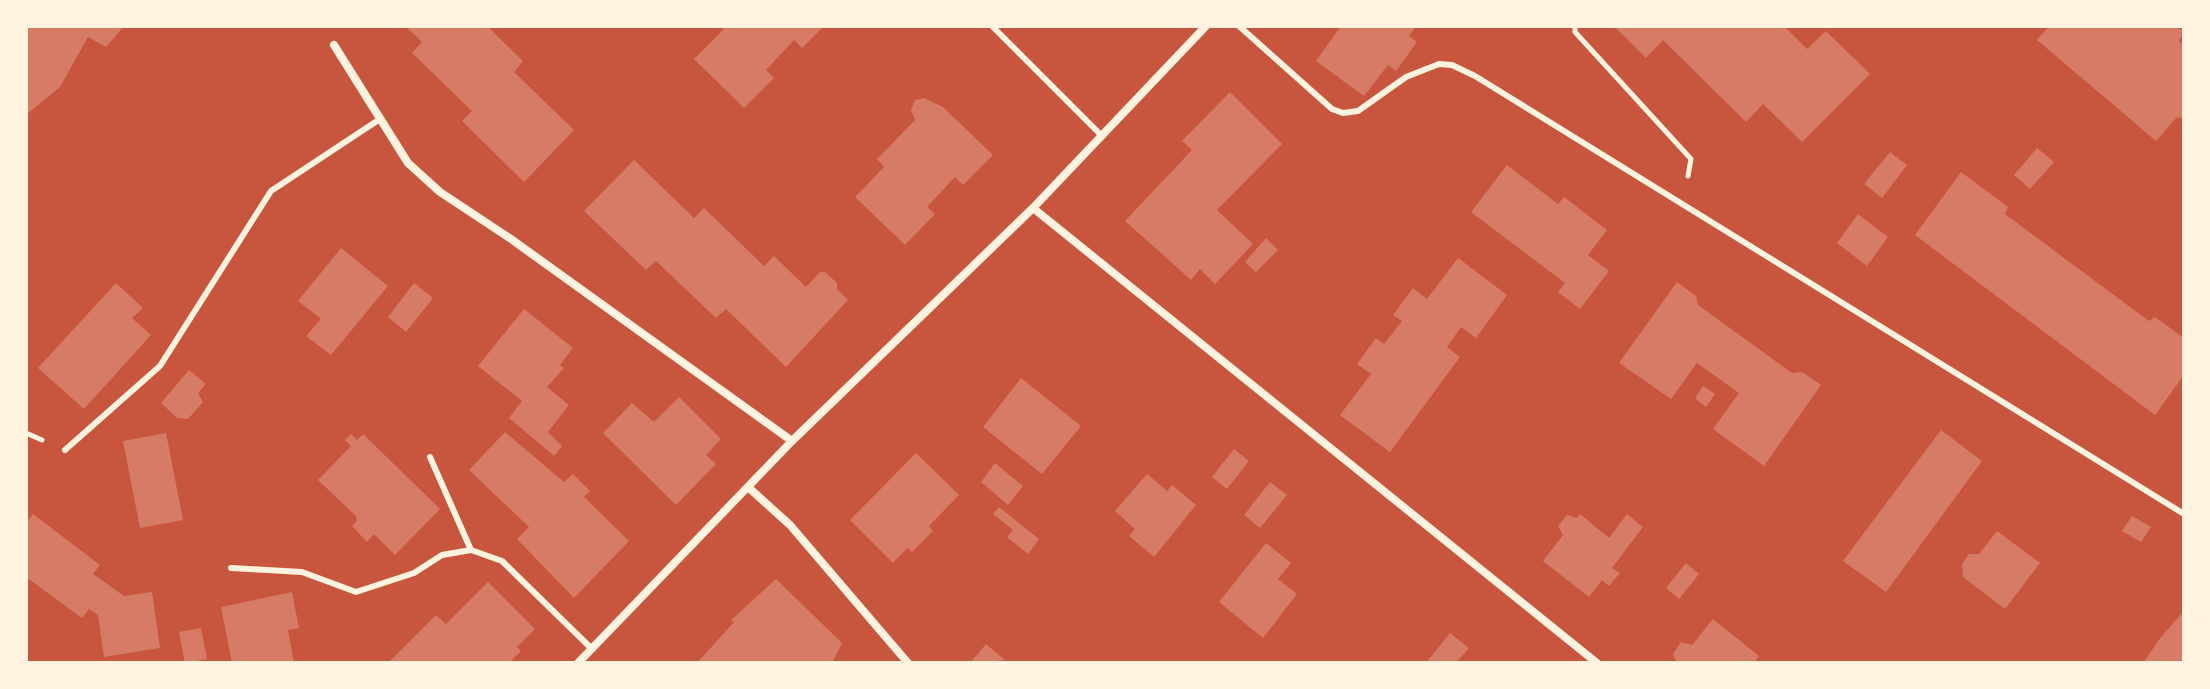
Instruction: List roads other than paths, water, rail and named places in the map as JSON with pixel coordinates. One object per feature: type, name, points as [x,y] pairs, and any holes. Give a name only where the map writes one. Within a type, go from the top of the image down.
[{"type":"street","points":[[578,663],[792,441],[1033,208],[1206,26]]},
{"type":"street","points":[[334,45],[408,163],[440,192],[511,239],[792,441]]},
{"type":"street","points":[[1033,208],[1597,663]]},
{"type":"street","points":[[748,487],[790,525],[908,663]]},
{"type":"lane","points":[[992,26],[1102,136]]},
{"type":"lane","points":[[1239,26],[1332,109],[1343,113],[1358,111],[1406,77],[1439,64],[1452,65],[2184,514]]},
{"type":"lane","points":[[65,450],[160,366],[271,191],[380,119]]},
{"type":"lane","points":[[430,457],[471,550]]},
{"type":"lane","points":[[231,568],[302,572],[356,592],[414,573],[442,555],[471,550],[502,561],[592,649]]}]
